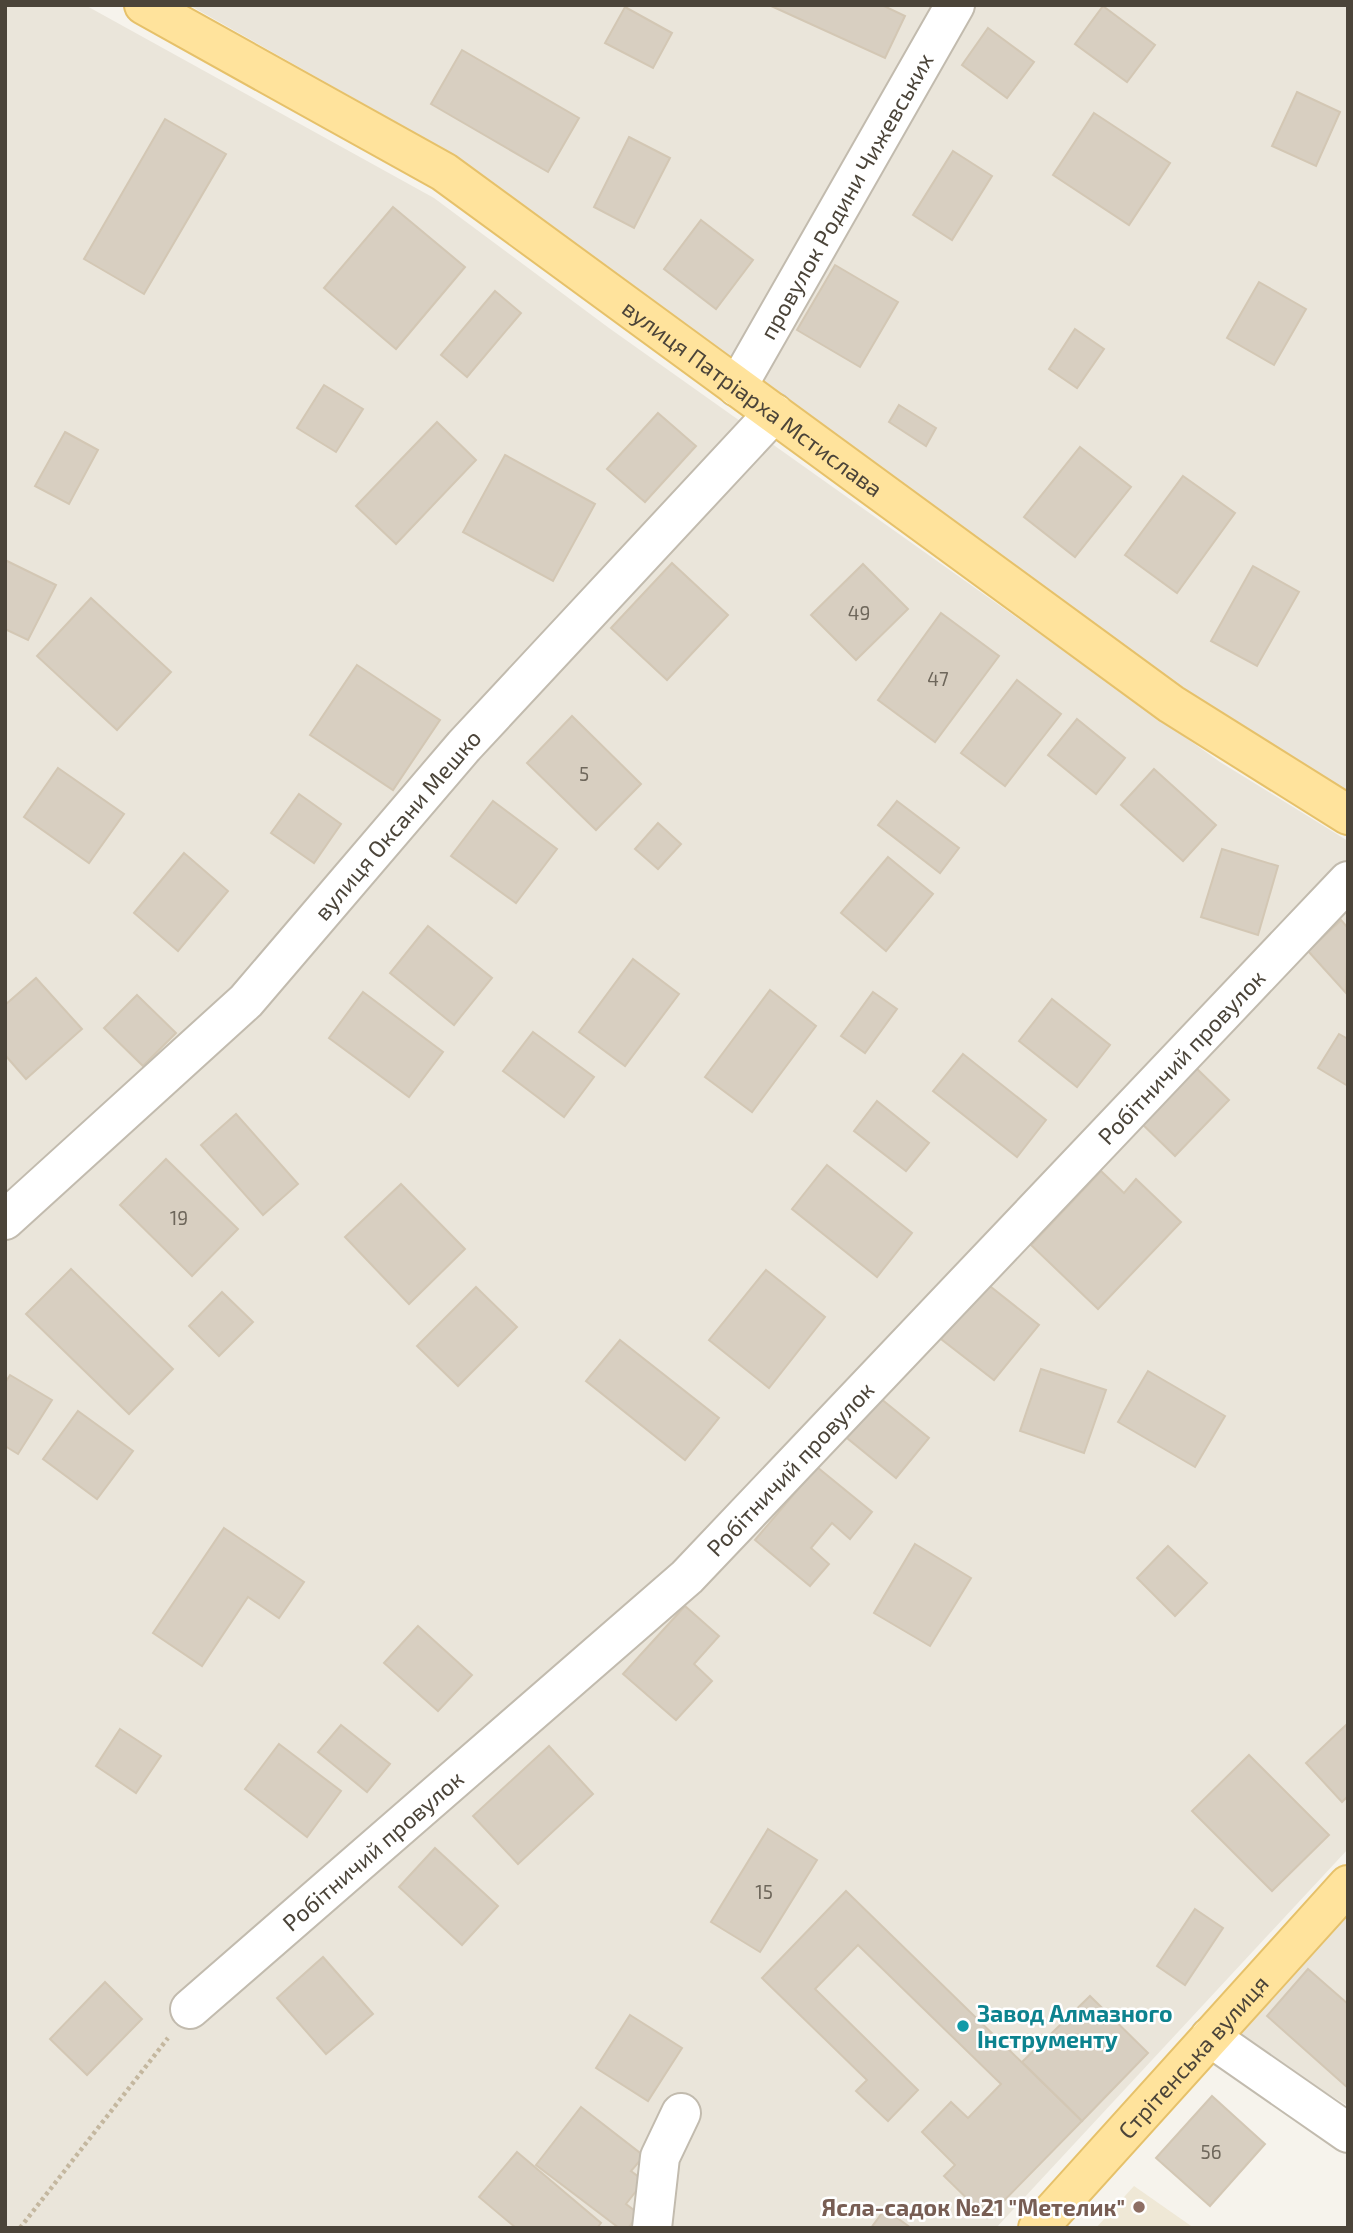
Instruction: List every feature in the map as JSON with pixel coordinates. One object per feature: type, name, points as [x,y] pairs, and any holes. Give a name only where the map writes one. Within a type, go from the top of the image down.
[{"type":"main road","name":"вулиця Патріарха Мстислава","points":[[144,5],[444,172],[1171,704],[1348,815]]},
{"type":"main road","name":"Стрітенська вулиця","points":[[1038,2228],[1348,1885]]},
{"type":"street","name":"провулок Родини Чижевських","points":[[737,387],[955,5]]},
{"type":"street","name":"вулиця Оксани Мешко","points":[[5,1220],[246,1001],[464,746],[775,414]]},
{"type":"street","name":"Робітничий провулок","points":[[190,2010],[687,1577],[1348,881]]},
{"type":"street","points":[[1210,2037],[1348,2133]]},
{"type":"street","points":[[652,2228],[660,2157],[681,2113]]},
{"type":"path","points":[[20,2228],[190,2010]]},
{"type":"shaded area","points":[[5,5],[85,5],[434,198],[609,328],[1220,762],[1348,841],[1348,1849],[996,2228],[5,2228]]},
{"type":"shaded area","points":[[189,5],[1348,5],[1348,801],[1175,692],[458,157]]},
{"type":"shaded area","points":[[1348,1910],[1348,2106],[1231,2034]]},
{"type":"shaded area","name":"Ясла-садок №21 \"Метелик\"","points":[[1134,2186],[1194,2228],[1096,2228]]},
{"type":"building","points":[[769,5],[882,5],[905,16],[885,58]]},
{"type":"building","points":[[1103,6],[1155,45],[1127,82],[1075,44]]},
{"type":"building","points":[[625,7],[672,33],[653,68],[605,43]]},
{"type":"building","points":[[988,28],[1034,62],[1007,98],[962,65]]},
{"type":"building","points":[[462,50],[579,118],[548,172],[431,104]]},
{"type":"building","points":[[1297,92],[1340,112],[1316,166],[1272,146]]},
{"type":"building","points":[[1094,113],[1170,163],[1129,225],[1053,175]]},
{"type":"building","points":[[165,119],[226,154],[144,294],[84,259]]},
{"type":"building","points":[[629,137],[670,158],[634,228],[594,207]]},
{"type":"building","points":[[953,151],[992,176],[952,240],[913,215]]},
{"type":"building","points":[[393,207],[465,267],[396,349],[324,288]]},
{"type":"building","points":[[701,220],[753,260],[716,309],[664,269]]},
{"type":"building","points":[[835,265],[898,302],[860,367],[797,330]]},
{"type":"building","points":[[1259,282],[1306,309],[1274,365],[1227,338]]},
{"type":"building","points":[[495,291],[521,313],[467,377],[441,355]]},
{"type":"building","points":[[1075,329],[1104,349],[1077,388],[1049,369]]},
{"type":"building","points":[[324,385],[363,409],[336,452],[297,428]]},
{"type":"building","points":[[899,405],[936,428],[926,446],[889,422]]},
{"type":"building","points":[[658,413],[696,446],[645,502],[607,469]]},
{"type":"building","points":[[437,422],[476,460],[396,544],[356,506]]},
{"type":"building","points":[[65,432],[98,450],[69,504],[35,486]]},
{"type":"building","points":[[1080,447],[1131,487],[1075,557],[1024,517]]},
{"type":"building","points":[[505,455],[595,504],[553,581],[463,532]]},
{"type":"building","points":[[1183,476],[1235,513],[1177,593],[1125,555]]},
{"type":"building","points":[[5,560],[56,585],[28,640],[5,629]]},
{"type":"building","points":[[672,563],[728,615],[667,680],[611,628]]},
{"type":"building","points":[[863,564],[908,609],[856,660],[811,615]]},
{"type":"building","points":[[1253,566],[1299,592],[1257,666],[1211,641]]},
{"type":"building","points":[[91,598],[171,672],[117,730],[37,656]]},
{"type":"building","points":[[941,613],[999,656],[935,742],[878,700]]},
{"type":"building","points":[[357,665],[440,720],[393,790],[310,735]]},
{"type":"building","points":[[1017,680],[1061,714],[1005,786],[961,753]]},
{"type":"building","points":[[572,716],[641,784],[596,830],[527,763]]},
{"type":"building","points":[[1077,719],[1125,758],[1096,794],[1048,755]]},
{"type":"building","points":[[58,768],[124,814],[89,863],[24,817]]},
{"type":"building","points":[[1154,769],[1216,825],[1183,861],[1121,805]]},
{"type":"building","points":[[299,794],[341,824],[314,863],[271,833]]},
{"type":"building","points":[[493,801],[557,849],[516,903],[451,856]]},
{"type":"building","points":[[897,801],[959,848],[940,873],[878,825]]},
{"type":"building","points":[[658,823],[681,844],[658,869],[635,849]]},
{"type":"building","points":[[1222,849],[1278,866],[1258,935],[1201,917]]},
{"type":"building","points":[[184,853],[228,891],[178,951],[134,913]]},
{"type":"building","points":[[888,857],[933,894],[886,951],[841,913]]},
{"type":"building","points":[[1341,920],[1348,928],[1346,993],[1308,951]]},
{"type":"building","points":[[428,926],[492,978],[454,1025],[390,973]]},
{"type":"building","points":[[633,959],[679,994],[625,1066],[579,1032]]},
{"type":"building","points":[[36,978],[82,1029],[26,1079],[5,1055],[5,1005]]},
{"type":"building","points":[[770,990],[816,1026],[752,1112],[705,1077]]},
{"type":"building","points":[[363,992],[443,1052],[409,1097],[329,1038]]},
{"type":"building","points":[[873,992],[897,1009],[865,1053],[841,1036]]},
{"type":"building","points":[[137,995],[176,1033],[143,1066],[104,1028]]},
{"type":"building","points":[[1052,999],[1110,1045],[1077,1087],[1019,1041]]},
{"type":"building","points":[[533,1032],[594,1077],[564,1117],[503,1071]]},
{"type":"building","points":[[1339,1034],[1348,1039],[1348,1086],[1318,1068]]},
{"type":"building","points":[[963,1054],[1046,1120],[1017,1157],[933,1091]]},
{"type":"building","points":[[1191,1063],[1229,1100],[1175,1156],[1137,1119]]},
{"type":"building","points":[[877,1101],[929,1143],[906,1171],[854,1131]]},
{"type":"building","points":[[236,1114],[298,1184],[263,1215],[201,1145]]},
{"type":"building","points":[[166,1159],[238,1229],[192,1276],[120,1205]]},
{"type":"building","points":[[827,1165],[912,1233],[877,1277],[792,1209]]},
{"type":"building","points":[[1101,1171],[1124,1193],[1136,1179],[1181,1222],[1098,1309],[1031,1245]]},
{"type":"building","points":[[401,1184],[465,1249],[409,1304],[345,1237]]},
{"type":"building","points":[[71,1269],[173,1369],[129,1414],[26,1314]]},
{"type":"building","points":[[766,1270],[825,1317],[769,1388],[709,1340]]},
{"type":"building","points":[[986,1283],[1039,1325],[994,1380],[941,1339]]},
{"type":"building","points":[[476,1287],[517,1327],[458,1386],[417,1346]]},
{"type":"building","points":[[222,1292],[253,1322],[219,1356],[189,1326]]},
{"type":"building","points":[[620,1340],[719,1418],[685,1460],[586,1381]]},
{"type":"building","points":[[1041,1369],[1106,1390],[1084,1453],[1020,1431]]},
{"type":"building","points":[[1148,1371],[1225,1416],[1195,1467],[1118,1422]]},
{"type":"building","points":[[10,1375],[52,1400],[18,1454],[5,1446],[5,1383]]},
{"type":"building","points":[[880,1398],[929,1438],[896,1478],[847,1438]]},
{"type":"building","points":[[78,1411],[133,1451],[97,1499],[43,1459]]},
{"type":"building","points":[[817,1467],[872,1512],[850,1539],[832,1523],[811,1548],[829,1564],[810,1586],[755,1540]]},
{"type":"building","points":[[224,1528],[304,1582],[279,1618],[248,1597],[202,1666],[153,1633]]},
{"type":"building","points":[[915,1544],[971,1578],[930,1646],[874,1613]]},
{"type":"building","points":[[1168,1546],[1207,1583],[1175,1616],[1137,1578]]},
{"type":"building","points":[[685,1606],[719,1636],[694,1664],[712,1681],[676,1720],[623,1674]]},
{"type":"building","points":[[418,1626],[472,1675],[438,1711],[384,1663]]},
{"type":"building","points":[[1348,1723],[1348,1796],[1342,1802],[1306,1763]]},
{"type":"building","points":[[341,1725],[390,1764],[367,1792],[318,1752]]},
{"type":"building","points":[[120,1729],[161,1756],[136,1793],[96,1766]]},
{"type":"building","points":[[279,1744],[341,1791],[307,1837],[245,1789]]},
{"type":"building","points":[[549,1746],[593,1794],[518,1864],[473,1816]]},
{"type":"building","points":[[1249,1755],[1329,1835],[1272,1891],[1192,1811]]},
{"type":"building","points":[[768,1829],[817,1860],[760,1952],[711,1922]]},
{"type":"building","points":[[435,1848],[498,1906],[462,1945],[399,1887]]},
{"type":"building","name":"Завод Алмазного Інструменту","points":[[846,1891],[1082,2121],[987,2218],[944,2176],[955,2165],[922,2132],[951,2102],[968,2118],[1001,2084],[858,1945],[815,1989],[918,2090],[888,2121],[856,2091],[867,2080],[762,1978]]},
{"type":"building","points":[[1195,1909],[1223,1928],[1185,1985],[1157,1966]]},
{"type":"building","points":[[323,1957],[373,2014],[326,2054],[277,1998]]},
{"type":"building","points":[[1308,1969],[1348,2004],[1348,2088],[1267,2016]]},
{"type":"building","points":[[105,1982],[142,2019],[87,2075],[50,2039]]},
{"type":"building","points":[[1090,1996],[1148,2053],[1082,2121],[1022,2062]]},
{"type":"building","points":[[630,2015],[682,2048],[648,2101],[596,2068]]},
{"type":"building","points":[[1212,2096],[1265,2144],[1210,2206],[1156,2158]]},
{"type":"building","points":[[581,2107],[644,2156],[631,2171],[644,2181],[626,2204],[639,2214],[628,2228],[619,2228],[536,2165]]},
{"type":"building","points":[[517,2152],[601,2223],[597,2228],[516,2228],[479,2197]]},
{"type":"building","points":[[885,2209],[911,2228],[871,2228]]},
{"type":"place","name":"Завод Алмазного Інструменту","points":[[963,2026]]},
{"type":"place","name":"Ясла-садок №21 \"Метелик\"","points":[[1139,2207]]}]
